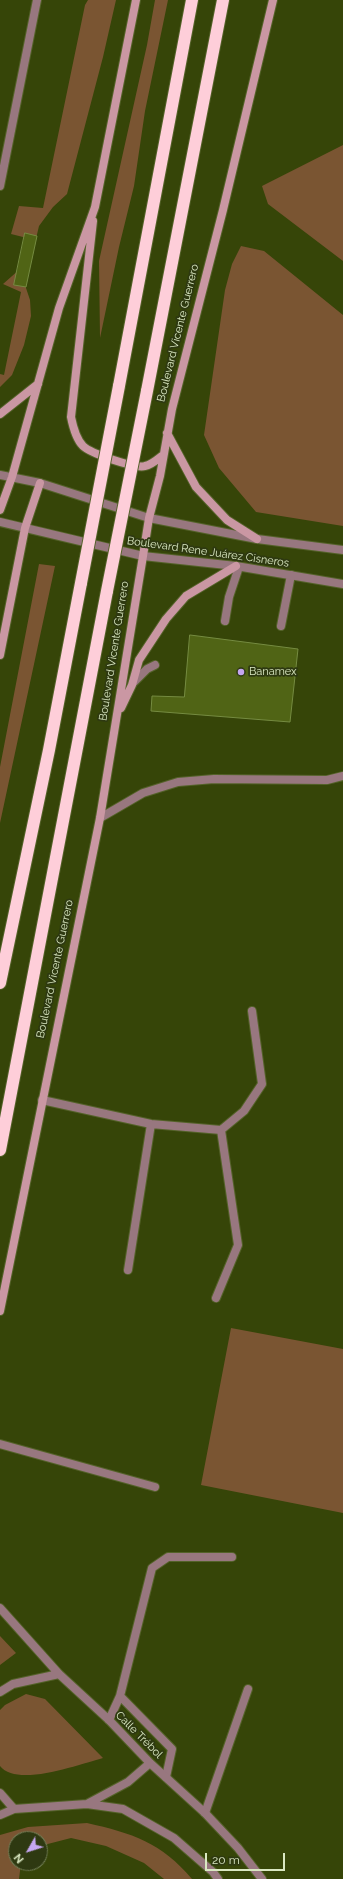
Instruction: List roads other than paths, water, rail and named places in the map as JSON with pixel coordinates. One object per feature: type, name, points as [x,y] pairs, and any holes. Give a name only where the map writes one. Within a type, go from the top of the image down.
[{"type":"highway","points":[[0,983],[49,750],[192,0]]},
{"type":"highway","name":"Boulevard Vicente Guerrero","points":[[0,1150],[107,591],[223,0]]},
{"type":"main road","points":[[136,0],[95,206],[70,418],[74,431],[83,447],[106,458],[139,467],[145,466],[164,455]]},
{"type":"main road","name":"Boulevard Vicente Guerrero","points":[[0,1311],[100,818],[149,518],[160,476],[167,433],[223,210],[273,0]]},
{"type":"main road","points":[[0,510],[12,477],[25,424],[38,384],[59,308],[95,206]]},
{"type":"main road","points":[[0,414],[38,384]]},
{"type":"main road","points":[[167,433],[196,487],[227,520],[257,539]]},
{"type":"main road","points":[[0,654],[24,528],[40,483]]},
{"type":"main road","points":[[117,716],[133,683],[139,660],[166,619],[186,596],[238,567]]},
{"type":"street","points":[[0,186],[37,0]]},
{"type":"street","name":"Boulevard Rene Juárez Cisneros","points":[[0,474],[40,483],[149,518],[257,539],[343,550]]},
{"type":"street","name":"Boulevard Rene Juárez Cisneros","points":[[0,522],[143,556],[238,567],[343,584]]},
{"type":"street","points":[[225,621],[229,597],[238,567]]},
{"type":"street","points":[[281,626],[291,575]]},
{"type":"street","points":[[133,683],[147,669],[155,665]]},
{"type":"street","points":[[100,818],[143,793],[178,782],[214,779],[327,780],[343,776]]},
{"type":"street","points":[[42,1100],[152,1124],[221,1130],[244,1111],[262,1084],[252,1011]]},
{"type":"street","points":[[128,1270],[152,1124]]},
{"type":"street","points":[[216,1298],[238,1245],[221,1130]]},
{"type":"street","points":[[0,1444],[155,1486]]},
{"type":"street","points":[[109,1720],[120,1696],[152,1568],[168,1557],[232,1557]]},
{"type":"street","name":"Calle Trébol","points":[[0,1608],[59,1674],[109,1720],[150,1763],[205,1814],[238,1848],[262,1879]]},
{"type":"street","points":[[0,1692],[13,1684],[59,1674]]},
{"type":"street","points":[[205,1814],[248,1690]]},
{"type":"street","points":[[120,1696],[172,1749],[166,1777]]},
{"type":"street","points":[[87,1804],[128,1782],[150,1763]]},
{"type":"street","points":[[0,1793],[14,1809]]},
{"type":"street","points":[[0,1815],[14,1809],[87,1804],[123,1809],[174,1838],[213,1872],[218,1879]]},
{"type":"place","name":"Banamex","points":[[241,672]]}]
